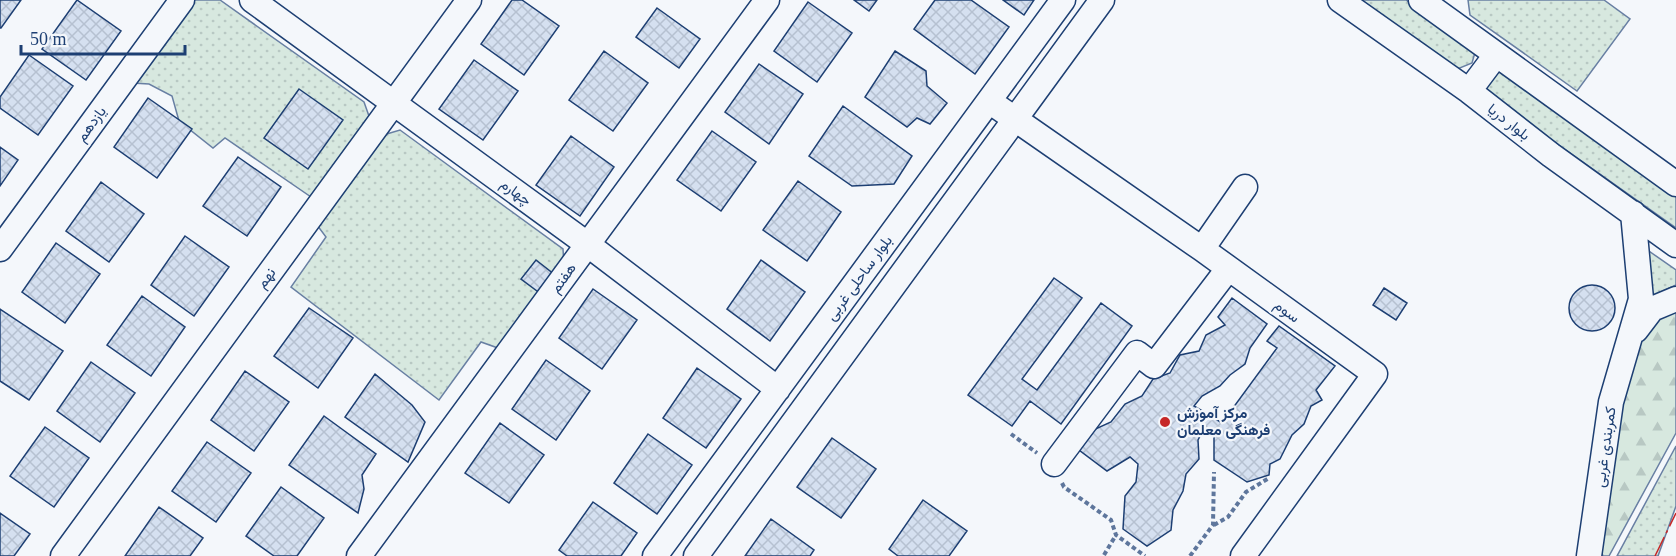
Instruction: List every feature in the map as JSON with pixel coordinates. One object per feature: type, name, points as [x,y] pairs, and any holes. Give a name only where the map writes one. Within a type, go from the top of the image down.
[{"type":"street","name":"یازدهم","points":[[0,249],[182,0]]},
{"type":"street","name":"چهارم","points":[[252,0],[588,244],[778,389]]},
{"type":"street","name":"نهم","points":[[63,556],[469,0]]},
{"type":"street","name":"هفتم","points":[[359,556],[767,0]]},
{"type":"street","name":"بلوار ساحلی غربی","points":[[655,556],[1063,0]]},
{"type":"street","points":[[696,556],[1102,0]]},
{"type":"street","name":"بلوار دریا","points":[[1341,0],[1469,91],[1551,155],[1676,245]]},
{"type":"street","points":[[1421,0],[1676,184]]},
{"type":"street","points":[[1469,91],[1496,55]]},
{"type":"street","name":"سوم","points":[[989,101],[1202,249],[1375,374],[1242,556]]},
{"type":"street","points":[[1647,164],[1676,163]]},
{"type":"street","points":[[1202,249],[1245,187]]},
{"type":"street","name":"کمربندی غربی","points":[[1589,556],[1611,402],[1641,298],[1633,213]]},
{"type":"street","points":[[1054,464],[1137,353],[1154,366],[1228,268]]},
{"type":"street","points":[[1629,340],[1652,309],[1676,299]]},
{"type":"path","points":[[1011,434],[1054,464],[1064,487],[1111,520],[1116,535],[1145,556]]},
{"type":"path","points":[[1213,525],[1214,472]]},
{"type":"path","points":[[1190,556],[1213,525],[1228,517],[1246,492],[1269,478]]},
{"type":"path","points":[[1104,555],[1116,535]]},
{"type":"green space","points":[[193,0],[220,0],[364,102],[370,119],[314,199],[225,138],[213,148],[179,121],[172,96],[149,84],[133,83]]},
{"type":"green space","points":[[1358,0],[1406,0],[1476,49],[1472,63],[1455,70]]},
{"type":"green space","points":[[1468,0],[1604,0],[1630,19],[1577,91],[1470,15]]},
{"type":"green space","points":[[1497,68],[1676,195],[1676,228],[1481,90]]},
{"type":"green space","points":[[400,130],[563,249],[564,265],[498,348],[481,342],[439,400],[291,287],[326,237],[317,225],[380,136]]},
{"type":"green space","points":[[1646,249],[1676,270],[1676,285],[1650,297]]},
{"type":"green space","points":[[1676,307],[1676,433],[1609,556],[1603,556],[1597,540],[1609,455],[1630,363],[1641,338],[1655,317]]},
{"type":"green space","points":[[1676,446],[1676,506],[1658,556],[1617,556]]},
{"type":"building","points":[[0,0],[21,0],[1,28],[0,28]]},
{"type":"building","points":[[77,0],[121,31],[86,80],[42,49]]},
{"type":"building","points":[[512,0],[522,0],[559,26],[524,75],[481,44]]},
{"type":"building","points":[[854,0],[877,0],[869,11]]},
{"type":"building","points":[[935,0],[971,0],[1009,27],[975,74],[914,29]]},
{"type":"building","points":[[1003,0],[1034,0],[1024,15]]},
{"type":"building","points":[[808,2],[852,33],[817,82],[774,51]]},
{"type":"building","points":[[657,8],[700,39],[679,68],[636,37]]},
{"type":"building","points":[[604,51],[648,83],[613,131],[569,100]]},
{"type":"building","points":[[895,51],[926,71],[927,86],[947,103],[930,124],[917,118],[907,127],[865,97]]},
{"type":"building","points":[[29,55],[73,86],[38,135],[0,108],[0,97]]},
{"type":"building","points":[[474,60],[518,91],[483,140],[439,109]]},
{"type":"building","points":[[759,64],[803,94],[769,144],[725,112]]},
{"type":"building","points":[[299,89],[343,120],[308,169],[264,138]]},
{"type":"building","points":[[148,98],[192,129],[157,178],[114,147]]},
{"type":"building","points":[[843,106],[912,156],[894,184],[852,186],[809,156]]},
{"type":"building","points":[[712,131],[756,162],[721,211],[677,180]]},
{"type":"building","points":[[571,136],[614,167],[580,216],[536,185]]},
{"type":"building","points":[[0,147],[18,160],[0,186]]},
{"type":"building","points":[[238,157],[281,187],[247,236],[203,206]]},
{"type":"building","points":[[798,181],[841,212],[807,261],[763,230]]},
{"type":"building","points":[[101,182],[144,214],[109,262],[66,231]]},
{"type":"building","points":[[185,236],[229,267],[194,316],[151,285]]},
{"type":"building","points":[[56,243],[100,274],[65,323],[22,292]]},
{"type":"building","points":[[536,260],[555,275],[541,294],[521,279]]},
{"type":"building","points":[[761,260],[805,292],[770,341],[727,309]]},
{"type":"building","points":[[1054,278],[1082,298],[1022,379],[1037,390],[1101,303],[1132,326],[1061,424],[1030,401],[1012,426],[968,395]]},
{"type":"building","points":[[1592,285],[1608,292],[1615,308],[1608,324],[1592,331],[1576,324],[1569,308],[1576,292]]},
{"type":"building","points":[[1384,288],[1407,303],[1396,320],[1373,305]]},
{"type":"building","points":[[593,289],[637,320],[602,369],[559,338]]},
{"type":"building","points":[[142,296],[185,327],[151,376],[107,345]]},
{"type":"building","name":"مرکز آموزش فرهنگی معلمان","points":[[1232,298],[1267,324],[1250,348],[1245,364],[1220,386],[1202,396],[1194,406],[1222,423],[1277,348],[1267,341],[1279,326],[1335,366],[1316,390],[1322,400],[1311,406],[1304,424],[1292,435],[1280,459],[1270,464],[1269,475],[1247,482],[1214,460],[1214,435],[1204,429],[1198,440],[1199,459],[1186,474],[1183,491],[1173,510],[1171,530],[1147,546],[1123,529],[1125,496],[1136,482],[1138,464],[1130,457],[1107,471],[1079,450],[1091,431],[1111,422],[1125,404],[1142,396],[1153,379],[1170,373],[1180,355],[1199,351],[1206,335],[1225,325],[1218,317]]},
{"type":"building","points":[[309,308],[353,338],[318,388],[274,356]]},
{"type":"building","points":[[0,309],[63,351],[29,400],[0,381]]},
{"type":"building","points":[[546,360],[590,391],[556,440],[512,409]]},
{"type":"building","points":[[91,362],[135,393],[100,442],[57,411]]},
{"type":"building","points":[[697,368],[741,399],[706,448],[663,418]]},
{"type":"building","points":[[245,371],[289,402],[254,451],[211,420]]},
{"type":"building","points":[[375,374],[412,405],[425,422],[408,462],[345,417]]},
{"type":"building","points":[[324,416],[376,454],[362,475],[364,489],[358,513],[289,465]]},
{"type":"building","points":[[500,423],[544,455],[509,503],[465,473]]},
{"type":"building","points":[[45,427],[89,458],[54,507],[10,476]]},
{"type":"building","points":[[648,434],[692,465],[657,514],[614,483]]},
{"type":"building","points":[[832,438],[876,469],[841,518],[797,487]]},
{"type":"building","points":[[207,442],[251,473],[216,522],[172,491]]},
{"type":"building","points":[[281,487],[324,518],[297,556],[274,556],[246,536]]},
{"type":"building","points":[[923,500],[967,531],[949,556],[898,556],[889,549]]},
{"type":"building","points":[[593,502],[637,533],[621,556],[567,556],[559,550]]},
{"type":"building","points":[[159,507],[203,538],[190,556],[125,556]]},
{"type":"building","points":[[0,513],[30,534],[14,556],[0,556]]},
{"type":"building","points":[[771,519],[814,550],[810,556],[745,556]]},
{"type":"power","points":[[1655,556],[1676,513]]},
{"type":"place","name":"مرکز آموزش فرهنگی معلمان","points":[[1165,422]]}]
